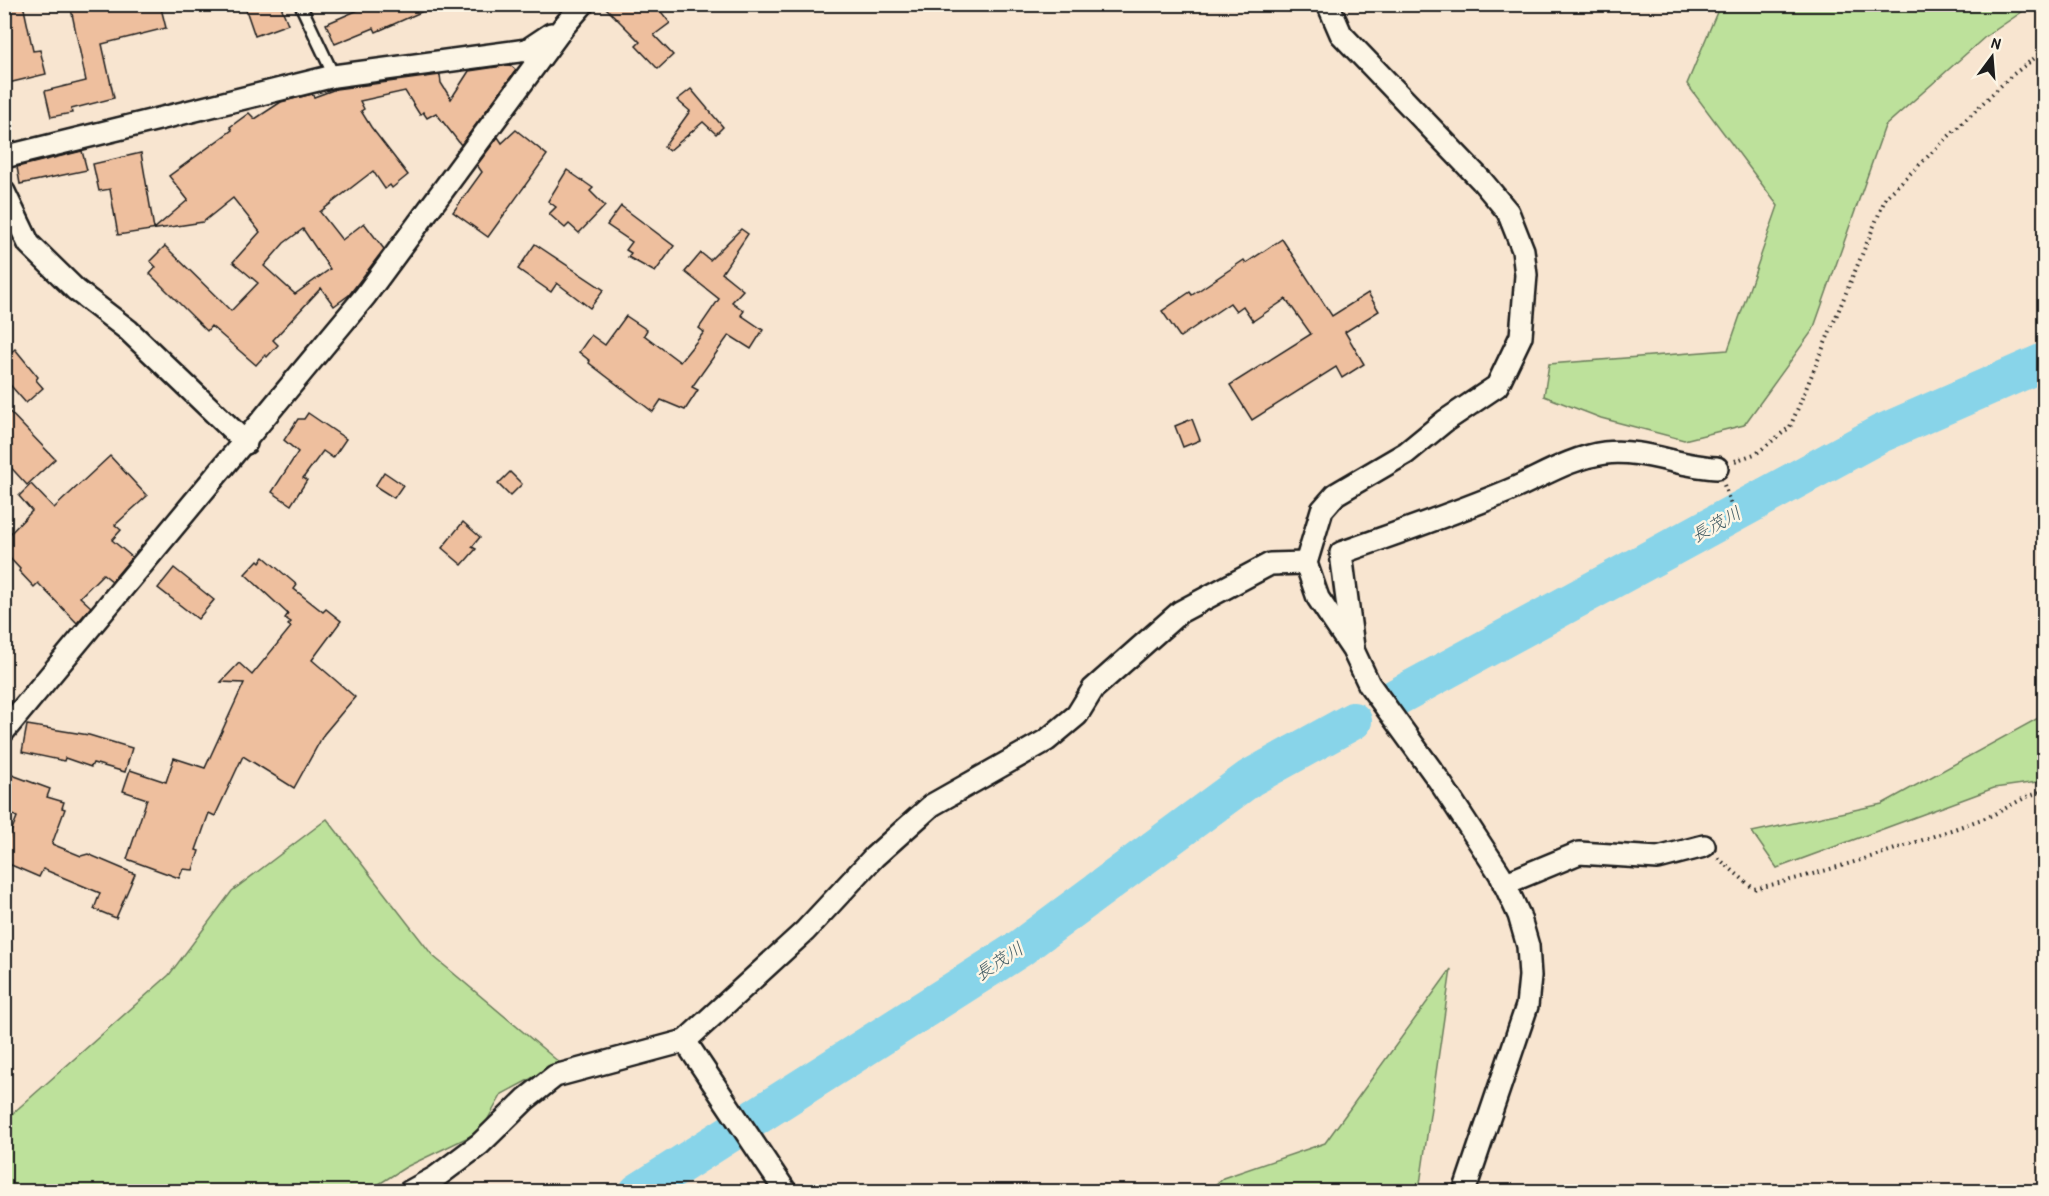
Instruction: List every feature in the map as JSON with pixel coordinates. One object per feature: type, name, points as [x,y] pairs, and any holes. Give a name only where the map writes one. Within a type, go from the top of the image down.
[{"type":"street","points":[[4,731],[246,443],[365,296],[564,26],[583,4]]},
{"type":"street","points":[[1328,4],[1341,34],[1482,181],[1508,212],[1522,250],[1526,275],[1521,336],[1497,386],[1445,421],[1406,453],[1336,494],[1322,510],[1306,563],[1318,598],[1353,650],[1369,684],[1438,779],[1504,884],[1519,915],[1528,946],[1530,976],[1527,1006],[1464,1191]]},
{"type":"street","points":[[4,157],[334,76],[527,50],[564,26]]},
{"type":"street","points":[[4,192],[29,244],[76,290],[128,330],[246,443]]},
{"type":"street","points":[[1353,650],[1341,553],[1509,491],[1577,460],[1607,453],[1644,456],[1694,468],[1717,468]]},
{"type":"street","points":[[409,1191],[436,1177],[480,1144],[526,1099],[555,1076],[685,1041],[805,931],[874,857],[932,805],[1047,740],[1077,715],[1093,689],[1180,612],[1270,564],[1306,563]]},
{"type":"street","points":[[1504,884],[1579,854],[1658,858],[1704,846]]},
{"type":"street","points":[[685,1041],[734,1110],[786,1191]]},
{"type":"lane","points":[[300,4],[334,76]]},
{"type":"path","points":[[1717,468],[1756,453],[1790,427],[1886,197],[2010,76],[2044,51]]},
{"type":"path","points":[[1704,846],[1754,889],[1814,875],[1986,818],[2030,794],[2044,791]]},
{"type":"green space","points":[[1720,5],[2032,5],[1985,37],[1885,126],[1813,330],[1744,425],[1684,440],[1601,418],[1544,396],[1549,364],[1728,350],[1778,206],[1687,84]]},
{"type":"green space","points":[[2044,701],[2044,781],[1994,788],[1777,868],[1752,832],[1882,804],[2042,716]]},
{"type":"green space","points":[[327,819],[433,956],[560,1063],[502,1094],[481,1131],[406,1167],[368,1191],[5,1191],[4,1121],[169,975],[232,891]]},
{"type":"green space","points":[[1451,969],[1419,1191],[1208,1191],[1223,1178],[1325,1143]]},
{"type":"building","points":[[4,4],[23,4],[33,51],[40,50],[46,74],[4,84],[4,47],[9,47],[4,27]]},
{"type":"building","points":[[70,4],[160,4],[166,28],[102,44],[114,98],[71,109],[72,113],[51,117],[45,91],[86,81]]},
{"type":"building","points":[[244,4],[280,4],[288,24],[255,36]]},
{"type":"building","points":[[372,4],[439,4],[376,32],[374,28],[335,44],[326,24]]},
{"type":"building","points":[[602,4],[655,4],[670,23],[654,35],[673,55],[658,69],[636,46],[640,42]]},
{"type":"building","points":[[510,65],[516,70],[461,145],[436,113],[427,118],[423,112],[420,115],[405,91],[360,101],[364,109],[361,111],[371,127],[408,175],[392,188],[390,185],[385,189],[373,171],[320,212],[342,240],[364,223],[384,249],[349,295],[334,306],[321,288],[273,340],[278,345],[256,365],[211,326],[207,331],[150,274],[156,267],[150,261],[165,246],[231,311],[258,283],[233,262],[260,232],[233,198],[203,222],[118,235],[110,189],[99,191],[93,164],[141,153],[154,229],[188,200],[169,176],[232,130],[230,127],[249,113],[255,119],[281,102],[312,94],[314,97],[336,89],[440,75],[441,83],[451,99],[469,71]],"holes":[[[303,229],[330,269],[295,294],[264,266],[284,243]]]},
{"type":"building","points":[[691,89],[723,127],[716,134],[703,122],[669,151],[664,147],[690,111],[677,100]]},
{"type":"building","points":[[516,130],[547,155],[488,237],[453,212],[482,172],[477,165],[498,137],[502,143]]},
{"type":"building","points":[[82,151],[87,170],[20,184],[17,167]]},
{"type":"building","points":[[567,170],[593,188],[590,191],[605,206],[579,233],[569,224],[565,228],[549,214],[556,207],[548,201]]},
{"type":"building","points":[[621,206],[674,246],[655,272],[628,257],[631,253],[626,250],[632,242],[607,225]]},
{"type":"building","points":[[741,229],[748,234],[722,273],[743,290],[732,302],[744,311],[741,315],[763,330],[751,349],[729,335],[692,387],[698,390],[685,410],[661,400],[653,412],[589,363],[590,361],[579,352],[591,335],[605,345],[626,316],[647,330],[644,335],[680,362],[704,332],[699,328],[719,299],[685,272],[701,253],[710,260]]},
{"type":"building","points":[[1282,239],[1332,316],[1368,293],[1379,311],[1345,332],[1364,364],[1342,378],[1336,367],[1252,420],[1230,385],[1311,334],[1286,299],[1253,321],[1243,306],[1236,311],[1230,303],[1180,337],[1162,311],[1190,292],[1192,295],[1244,260],[1246,263]]},
{"type":"building","points":[[535,244],[604,290],[590,308],[557,283],[551,292],[518,269]]},
{"type":"building","points":[[15,349],[38,377],[36,380],[43,388],[26,403],[4,378],[4,358]]},
{"type":"building","points":[[4,406],[55,459],[27,485],[4,460]]},
{"type":"building","points":[[308,413],[346,439],[333,458],[323,451],[303,478],[307,480],[291,505],[272,492],[298,452],[284,440],[298,419],[304,419]]},
{"type":"building","points":[[1192,419],[1200,440],[1183,447],[1175,426]]},
{"type":"building","points":[[110,456],[147,496],[115,525],[121,530],[112,540],[132,557],[112,581],[103,574],[80,597],[91,607],[77,623],[38,583],[34,587],[19,571],[20,569],[4,552],[4,540],[32,511],[19,496],[31,484],[54,508]]},
{"type":"building","points":[[384,472],[403,485],[394,498],[375,486]]},
{"type":"building","points":[[510,472],[522,484],[510,496],[498,484]]},
{"type":"building","points":[[463,522],[480,537],[472,547],[476,549],[462,565],[442,548]]},
{"type":"building","points":[[264,557],[297,585],[294,589],[323,612],[326,609],[341,621],[312,660],[355,697],[324,734],[294,788],[243,756],[215,816],[209,813],[196,850],[199,851],[193,870],[183,869],[179,878],[127,859],[147,799],[123,791],[130,770],[166,782],[174,758],[205,768],[244,683],[221,682],[239,663],[252,675],[291,627],[288,625],[291,622],[285,618],[288,614],[245,574]]},
{"type":"building","points":[[174,568],[214,600],[198,619],[158,588]]},
{"type":"building","points":[[27,725],[89,735],[132,748],[125,772],[93,763],[91,767],[65,758],[64,761],[22,752]]},
{"type":"building","points":[[4,772],[50,789],[47,797],[64,802],[62,808],[65,809],[52,844],[81,856],[88,854],[135,874],[116,918],[94,909],[100,893],[43,869],[39,877],[4,862],[4,849],[17,817],[4,810]]},
{"type":"waterway","name":"長茂川","points":[[1393,699],[1880,434],[2044,362]]},
{"type":"waterway","name":"長茂川","points":[[638,1192],[1019,949],[1250,778],[1353,721]]}]
